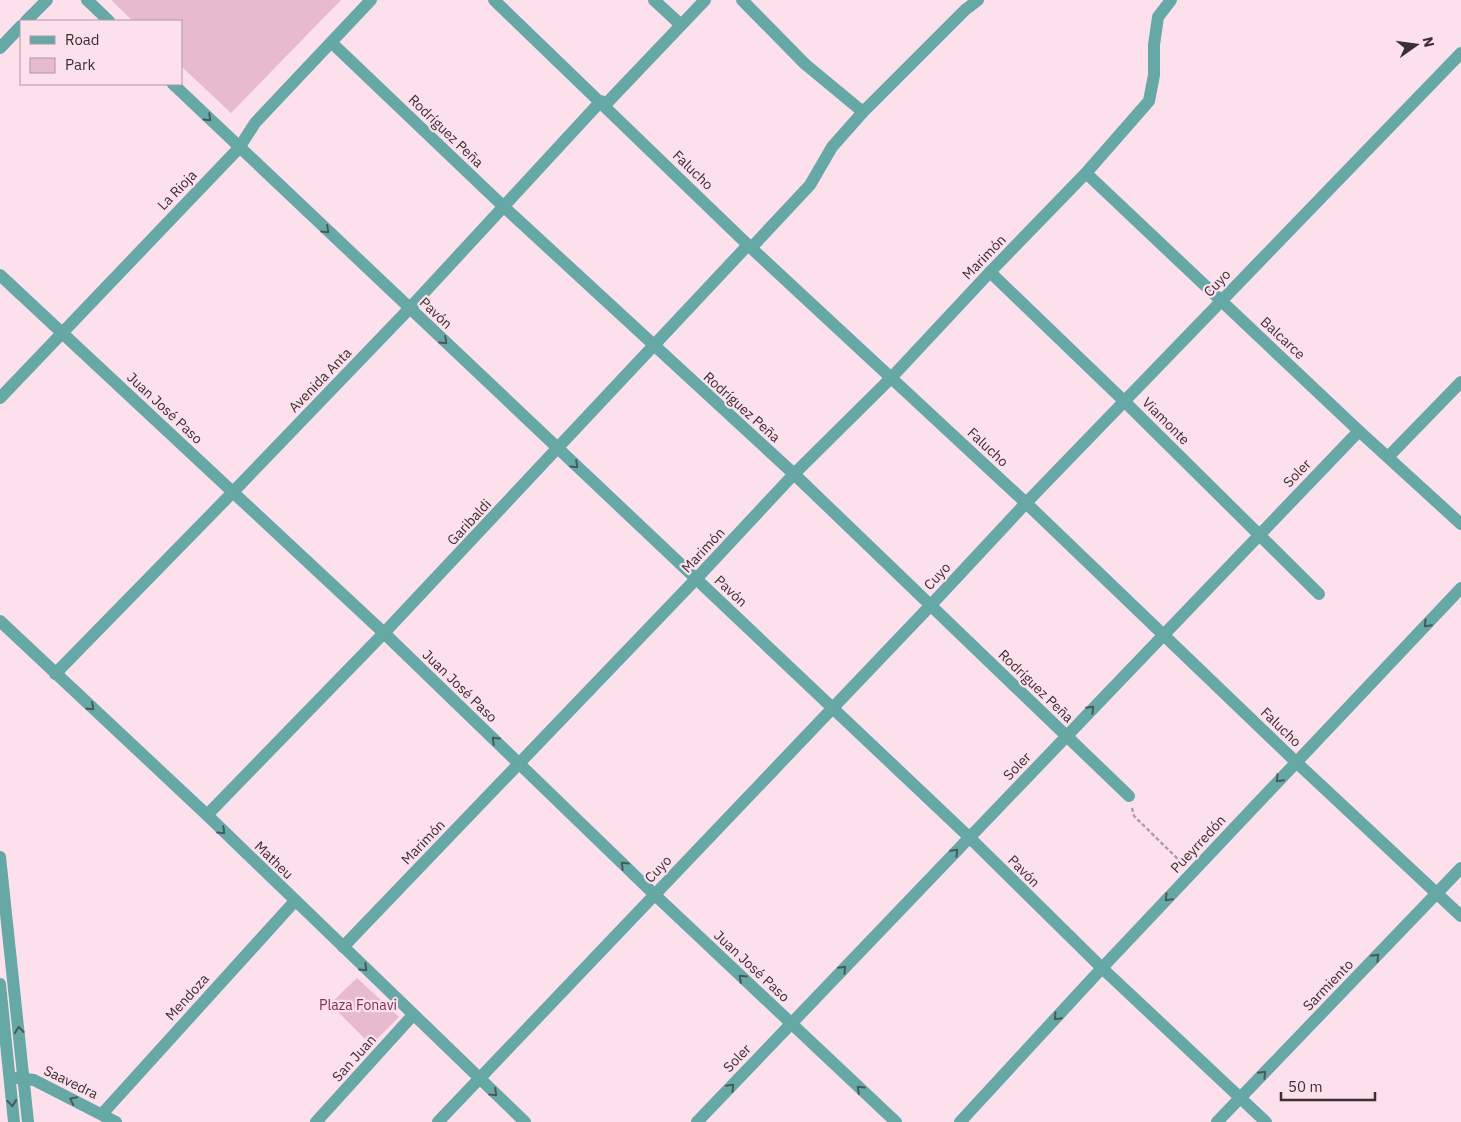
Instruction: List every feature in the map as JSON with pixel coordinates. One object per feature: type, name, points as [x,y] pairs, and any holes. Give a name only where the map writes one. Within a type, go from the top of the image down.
[{"type":"street","points":[[27,20],[47,0]]},
{"type":"street","points":[[87,0],[108,20]]},
{"type":"street","name":"La Rioja","points":[[0,398],[239,148],[255,123],[371,0]]},
{"type":"street","name":"Falucho","points":[[494,0],[750,246],[1026,503],[1296,762],[1461,916]]},
{"type":"street","points":[[654,0],[681,25]]},
{"type":"street","name":"Avenida Anta","points":[[56,674],[409,309],[503,206],[705,0]]},
{"type":"street","points":[[742,0],[805,64],[864,112]]},
{"type":"street","name":"Garibaldi","points":[[206,816],[384,633],[654,346],[810,185],[832,147],[864,112],[965,10],[978,0]]},
{"type":"street","name":"Marimón","points":[[343,947],[696,579],[794,474],[891,378],[1086,173],[1149,101],[1154,74],[1154,45],[1158,17],[1171,0]]},
{"type":"street","points":[[0,48],[20,27]]},
{"type":"street","name":"Rodríguez Peña","points":[[332,42],[503,206],[794,474],[1130,796]]},
{"type":"street","name":"Cuyo","points":[[438,1122],[1026,503],[1461,53]]},
{"type":"street","name":"Pavón","points":[[174,85],[969,837],[1102,968],[1266,1122]]},
{"type":"street","name":"Balcarce","points":[[1086,173],[1461,524]]},
{"type":"street","name":"Viamonte","points":[[990,272],[1124,401],[1319,594]]},
{"type":"street","name":"Juan José Paso","points":[[0,275],[234,491],[655,895],[896,1122]]},
{"type":"street","points":[[1388,456],[1461,382]]},
{"type":"street","name":"Soler","points":[[697,1122],[1359,430]]},
{"type":"street","name":"Pueyrredón","points":[[960,1122],[1192,872],[1461,588]]},
{"type":"street","name":"Matheu","points":[[0,621],[295,900],[525,1122]]},
{"type":"street","points":[[0,857],[28,1122]]},
{"type":"street","name":"Sarmiento","points":[[1217,1122],[1461,868]]},
{"type":"street","name":"Mendoza","points":[[102,1114],[295,900]]},
{"type":"street","points":[[0,984],[14,1122]]},
{"type":"street","name":"San Juan","points":[[316,1122],[413,1015]]},
{"type":"street","name":"Saavedra","points":[[10,1078],[34,1080],[116,1122]]},
{"type":"path","points":[[1130,796],[1134,816],[1192,872]]},
{"type":"green space","points":[[111,0],[341,0],[231,113],[182,67],[182,20],[132,20]]},
{"type":"green space","name":"Plaza Fonavi","points":[[357,978],[399,1017],[371,1045],[330,1004]]}]
